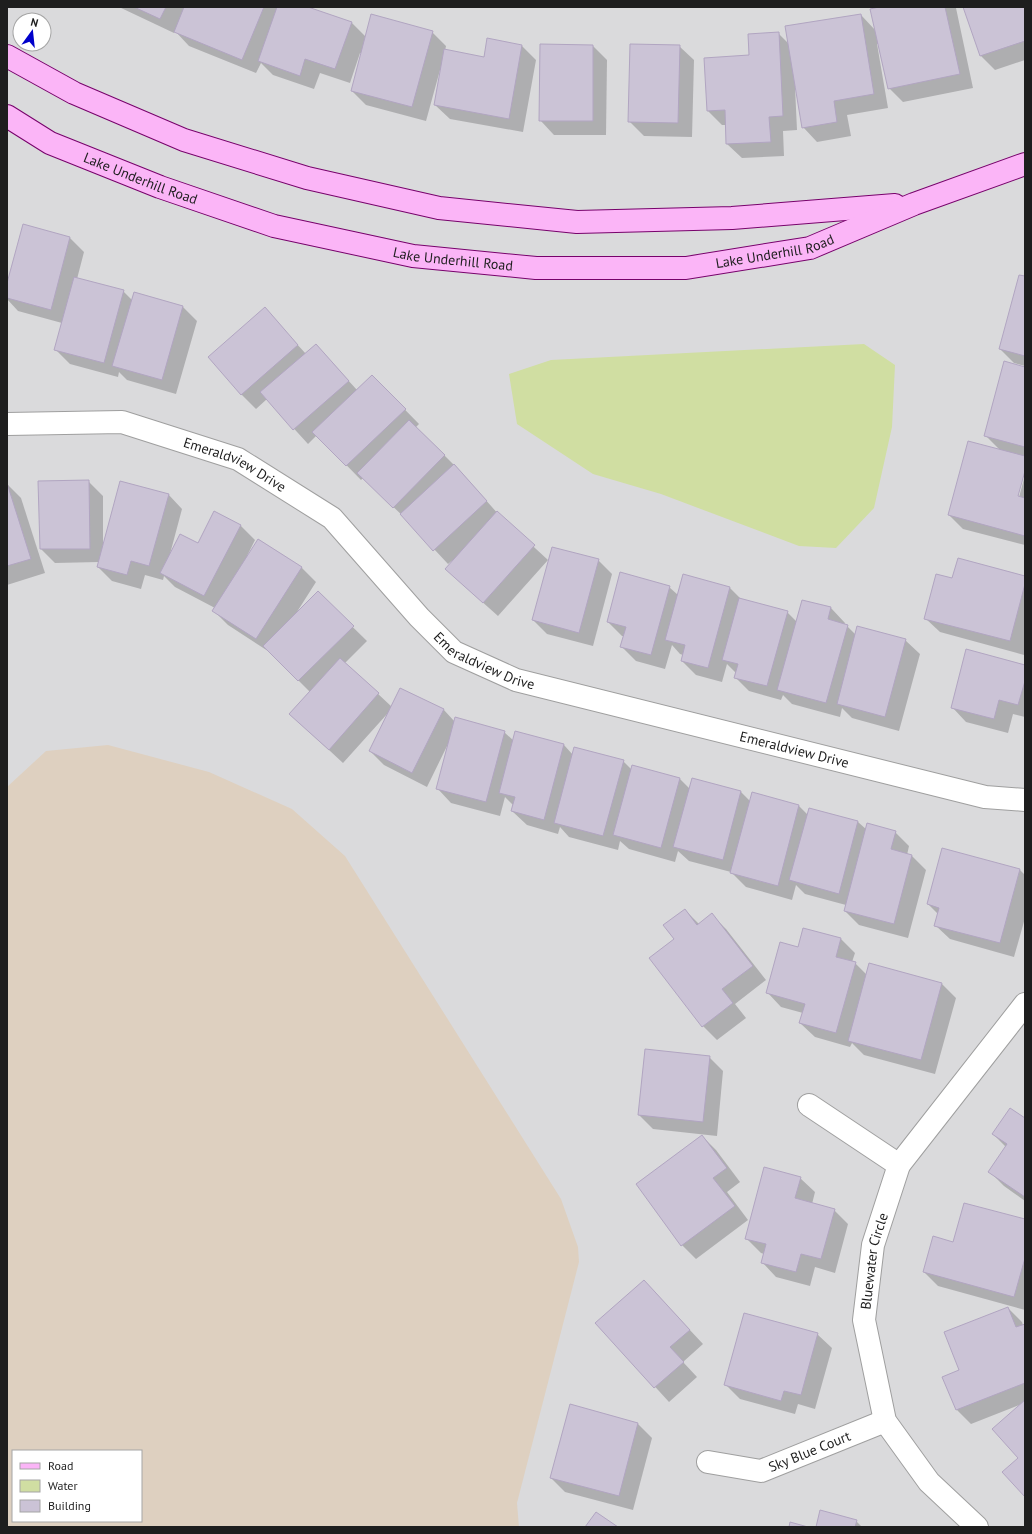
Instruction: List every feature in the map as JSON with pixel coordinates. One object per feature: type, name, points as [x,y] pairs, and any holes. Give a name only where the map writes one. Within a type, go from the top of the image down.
[{"type":"street","name":"Lake Underhill Road","points":[[7,56],[74,93],[184,140],[307,178],[439,208],[577,222],[732,218],[914,204]]},
{"type":"street","name":"Lake Underhill Road","points":[[7,116],[50,143],[160,187],[274,226],[413,256],[536,268],[686,268],[810,248],[914,204],[1025,164]]},
{"type":"street","name":"Emeraldview Drive","points":[[7,424],[122,422],[238,459],[332,518],[419,617],[454,652],[516,680],[985,797],[1025,800]]},
{"type":"street","name":"Bluewater Circle","points":[[977,1527],[928,1482],[885,1421],[864,1320],[873,1245],[899,1165],[1025,1004]]},
{"type":"street","points":[[809,1104],[899,1165]]},
{"type":"street","name":"Sky Blue Court","points":[[708,1462],[761,1471],[885,1421]]},
{"type":"shaded area","points":[[7,7],[1025,7],[1025,1527],[7,1527]]},
{"type":"shaded area","points":[[108,745],[209,772],[292,809],[345,856],[561,1199],[578,1247],[579,1262],[517,1503],[519,1527],[7,1527],[7,787],[46,751]]},
{"type":"water","points":[[864,344],[895,365],[892,427],[874,508],[836,548],[799,546],[661,494],[593,474],[517,424],[509,374],[551,360]]},
{"type":"building","points":[[134,7],[166,7],[160,19]]},
{"type":"building","points":[[184,7],[264,7],[242,60],[174,32]]},
{"type":"building","points":[[277,7],[308,7],[352,22],[335,69],[305,59],[300,76],[258,61]]},
{"type":"building","points":[[879,7],[945,7],[960,74],[888,89],[870,9]]},
{"type":"building","points":[[963,7],[1025,7],[1025,41],[980,56]]},
{"type":"building","points":[[371,14],[433,31],[412,107],[351,91]]},
{"type":"building","points":[[861,14],[874,94],[834,101],[837,122],[802,128],[785,26]]},
{"type":"building","points":[[779,32],[783,116],[769,117],[771,142],[726,144],[725,110],[707,111],[704,58],[749,55],[748,34]]},
{"type":"building","points":[[487,38],[522,45],[509,119],[434,105],[444,49],[484,57]]},
{"type":"building","points":[[540,44],[593,45],[593,121],[539,121]]},
{"type":"building","points":[[630,44],[680,45],[678,123],[628,122]]},
{"type":"building","points":[[23,224],[70,237],[51,310],[7,298],[7,283]]},
{"type":"building","points":[[1019,275],[1025,276],[1025,356],[999,349]]},
{"type":"building","points":[[74,277],[124,290],[104,363],[54,350]]},
{"type":"building","points":[[134,292],[183,306],[162,380],[112,366]]},
{"type":"building","points":[[265,307],[298,345],[241,395],[208,357]]},
{"type":"building","points":[[316,344],[349,381],[293,430],[260,392]]},
{"type":"building","points":[[1004,361],[1025,367],[1025,447],[984,436]]},
{"type":"building","points":[[372,375],[406,409],[346,466],[312,432]]},
{"type":"building","points":[[409,420],[445,455],[393,508],[357,473]]},
{"type":"building","points":[[968,441],[1025,456],[1025,471],[1018,496],[1025,498],[1025,536],[948,515]]},
{"type":"building","points":[[454,464],[487,501],[433,551],[400,514]]},
{"type":"building","points":[[89,480],[90,549],[40,549],[38,481]]},
{"type":"building","points":[[120,481],[169,494],[149,566],[131,561],[127,575],[97,567]]},
{"type":"building","points":[[7,483],[31,559],[7,566]]},
{"type":"building","points":[[214,511],[241,525],[204,596],[160,573],[180,534],[198,543]]},
{"type":"building","points":[[497,511],[535,545],[483,603],[445,569]]},
{"type":"building","points":[[258,539],[302,567],[256,639],[212,611]]},
{"type":"building","points":[[552,547],[599,559],[579,633],[532,620]]},
{"type":"building","points":[[958,558],[1025,576],[1025,584],[1010,641],[924,619],[936,574],[952,578]]},
{"type":"building","points":[[620,572],[670,586],[651,655],[620,647],[626,627],[607,622]]},
{"type":"building","points":[[683,574],[730,587],[708,668],[681,661],[685,645],[665,640]]},
{"type":"building","points":[[318,591],[354,626],[298,681],[263,646]]},
{"type":"building","points":[[739,598],[788,611],[767,686],[734,678],[738,664],[722,660]]},
{"type":"building","points":[[802,600],[831,607],[828,619],[848,625],[826,703],[777,690]]},
{"type":"building","points":[[857,626],[906,639],[885,717],[837,704]]},
{"type":"building","points":[[966,649],[1025,665],[1025,681],[1018,705],[999,700],[994,719],[951,708]]},
{"type":"building","points":[[340,658],[379,693],[329,750],[289,714]]},
{"type":"building","points":[[400,688],[444,709],[412,773],[369,751]]},
{"type":"building","points":[[455,717],[505,731],[486,802],[436,789]]},
{"type":"building","points":[[515,731],[564,744],[544,820],[511,811],[515,797],[499,793]]},
{"type":"building","points":[[574,747],[624,760],[603,836],[554,823]]},
{"type":"building","points":[[632,765],[680,778],[661,848],[613,835]]},
{"type":"building","points":[[692,778],[741,791],[723,860],[673,847]]},
{"type":"building","points":[[752,792],[799,805],[778,886],[730,873]]},
{"type":"building","points":[[809,808],[858,821],[839,894],[789,880]]},
{"type":"building","points":[[867,823],[896,831],[891,849],[912,855],[894,924],[844,911]]},
{"type":"building","points":[[942,848],[1020,869],[1000,943],[934,926],[939,908],[927,904]]},
{"type":"building","points":[[685,909],[697,925],[712,913],[753,966],[722,989],[733,1003],[702,1027],[649,958],[674,939],[663,925]]},
{"type":"building","points":[[803,928],[841,938],[836,957],[856,962],[836,1033],[799,1023],[805,1004],[766,993],[780,942],[798,947]]},
{"type":"building","points":[[869,963],[942,983],[921,1060],[848,1041]]},
{"type":"building","points":[[645,1049],[710,1056],[703,1122],[638,1115]]},
{"type":"building","points":[[1010,1108],[1025,1118],[1025,1197],[988,1172],[1007,1144],[992,1134]]},
{"type":"building","points":[[702,1135],[727,1168],[713,1178],[735,1206],[681,1246],[636,1184]]},
{"type":"building","points":[[764,1167],[801,1177],[795,1198],[835,1209],[821,1259],[801,1254],[796,1272],[761,1263],[766,1244],[745,1239]]},
{"type":"building","points":[[964,1203],[1025,1219],[1025,1258],[1014,1297],[923,1272],[933,1236],[953,1242]]},
{"type":"building","points":[[644,1280],[690,1330],[670,1347],[684,1362],[654,1388],[595,1323]]},
{"type":"building","points":[[1008,1307],[1016,1327],[1025,1324],[1025,1383],[956,1410],[942,1377],[959,1370],[944,1332]]},
{"type":"building","points":[[744,1313],[818,1333],[801,1395],[784,1391],[781,1401],[724,1385]]},
{"type":"building","points":[[1025,1400],[1025,1497],[1002,1472],[1018,1458],[992,1429]]},
{"type":"building","points":[[570,1404],[638,1423],[619,1496],[550,1478]]},
{"type":"building","points":[[820,1510],[857,1520],[855,1527],[816,1527]]},
{"type":"building","points":[[596,1512],[618,1527],[585,1527]]},
{"type":"building","points":[[790,1522],[808,1527],[789,1527]]}]
